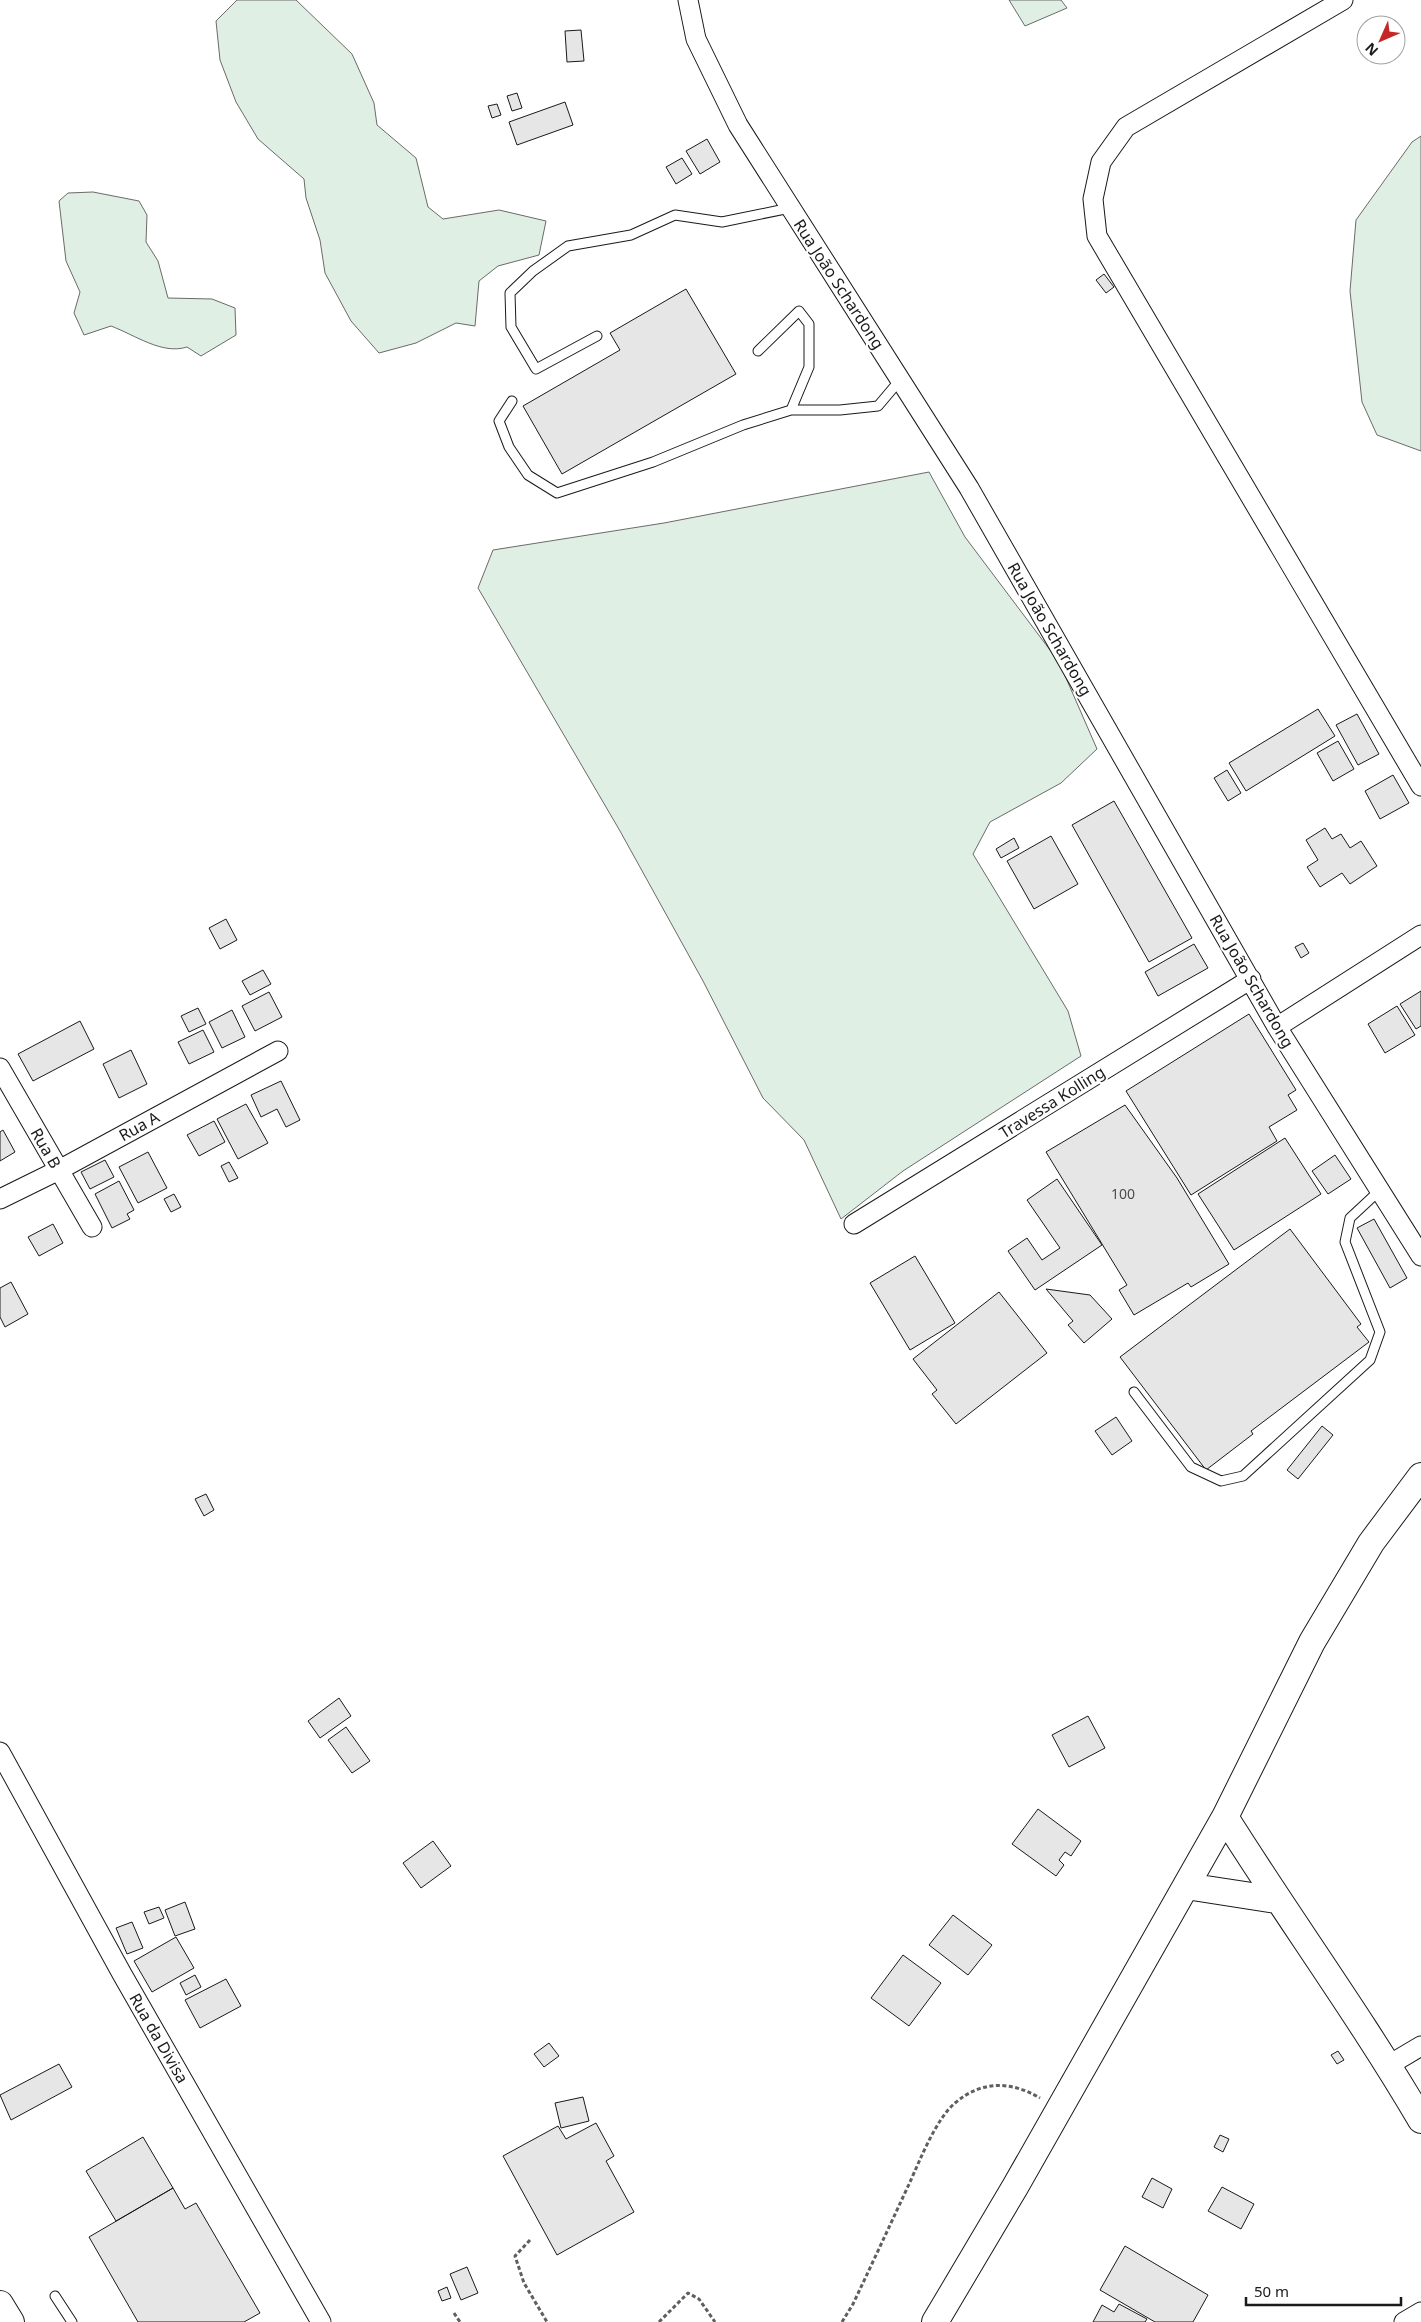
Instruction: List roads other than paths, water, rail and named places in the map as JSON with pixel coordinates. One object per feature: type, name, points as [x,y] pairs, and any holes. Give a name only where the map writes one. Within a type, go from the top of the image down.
[{"type":"main road","points":[[935,2322],[1015,2187],[1225,1817],[1312,1642],[1371,1543],[1421,1476]]},
{"type":"main road","points":[[1225,1817],[1277,1900],[1389,2065],[1421,2120]]},
{"type":"main road","points":[[1186,1886],[1277,1900]]},
{"type":"main road","points":[[0,2304],[11,2322]]},
{"type":"street","name":"Rua João Schardong","points":[[688,0],[696,40],[738,125],[969,488],[1277,1026],[1379,1191],[1419,1251]]},
{"type":"street","points":[[1342,0],[1126,127],[1101,162],[1093,199],[1097,236],[1421,786]]},
{"type":"street","points":[[1277,1026],[1421,935]]},
{"type":"street","name":"Travessa Kolling","points":[[854,1224],[1251,980]]},
{"type":"street","name":"Rua A","points":[[0,1200],[278,1051]]},
{"type":"street","name":"Rua B","points":[[0,1068],[92,1227]]},
{"type":"street","name":"Rua da Divisa","points":[[0,1752],[122,1974],[321,2322]]},
{"type":"street","points":[[1389,2065],[1421,2046]]},
{"type":"street","points":[[1404,2322],[1421,2312]]},
{"type":"lane","points":[[596,336],[536,369],[511,327],[510,293],[533,271],[568,246],[631,235],[675,215],[722,222],[790,208]]},
{"type":"lane","points":[[758,351],[799,311],[809,324],[808,367],[790,410]]},
{"type":"lane","points":[[512,401],[499,421],[509,447],[528,475],[557,493],[653,462],[743,425],[790,410],[840,410],[878,406],[900,380]]},
{"type":"lane","points":[[1134,1392],[1191,1467],[1221,1481],[1243,1476],[1370,1360],[1380,1332],[1345,1242],[1350,1218],[1379,1191]]},
{"type":"lane","points":[[56,2296],[72,2322]]}]
